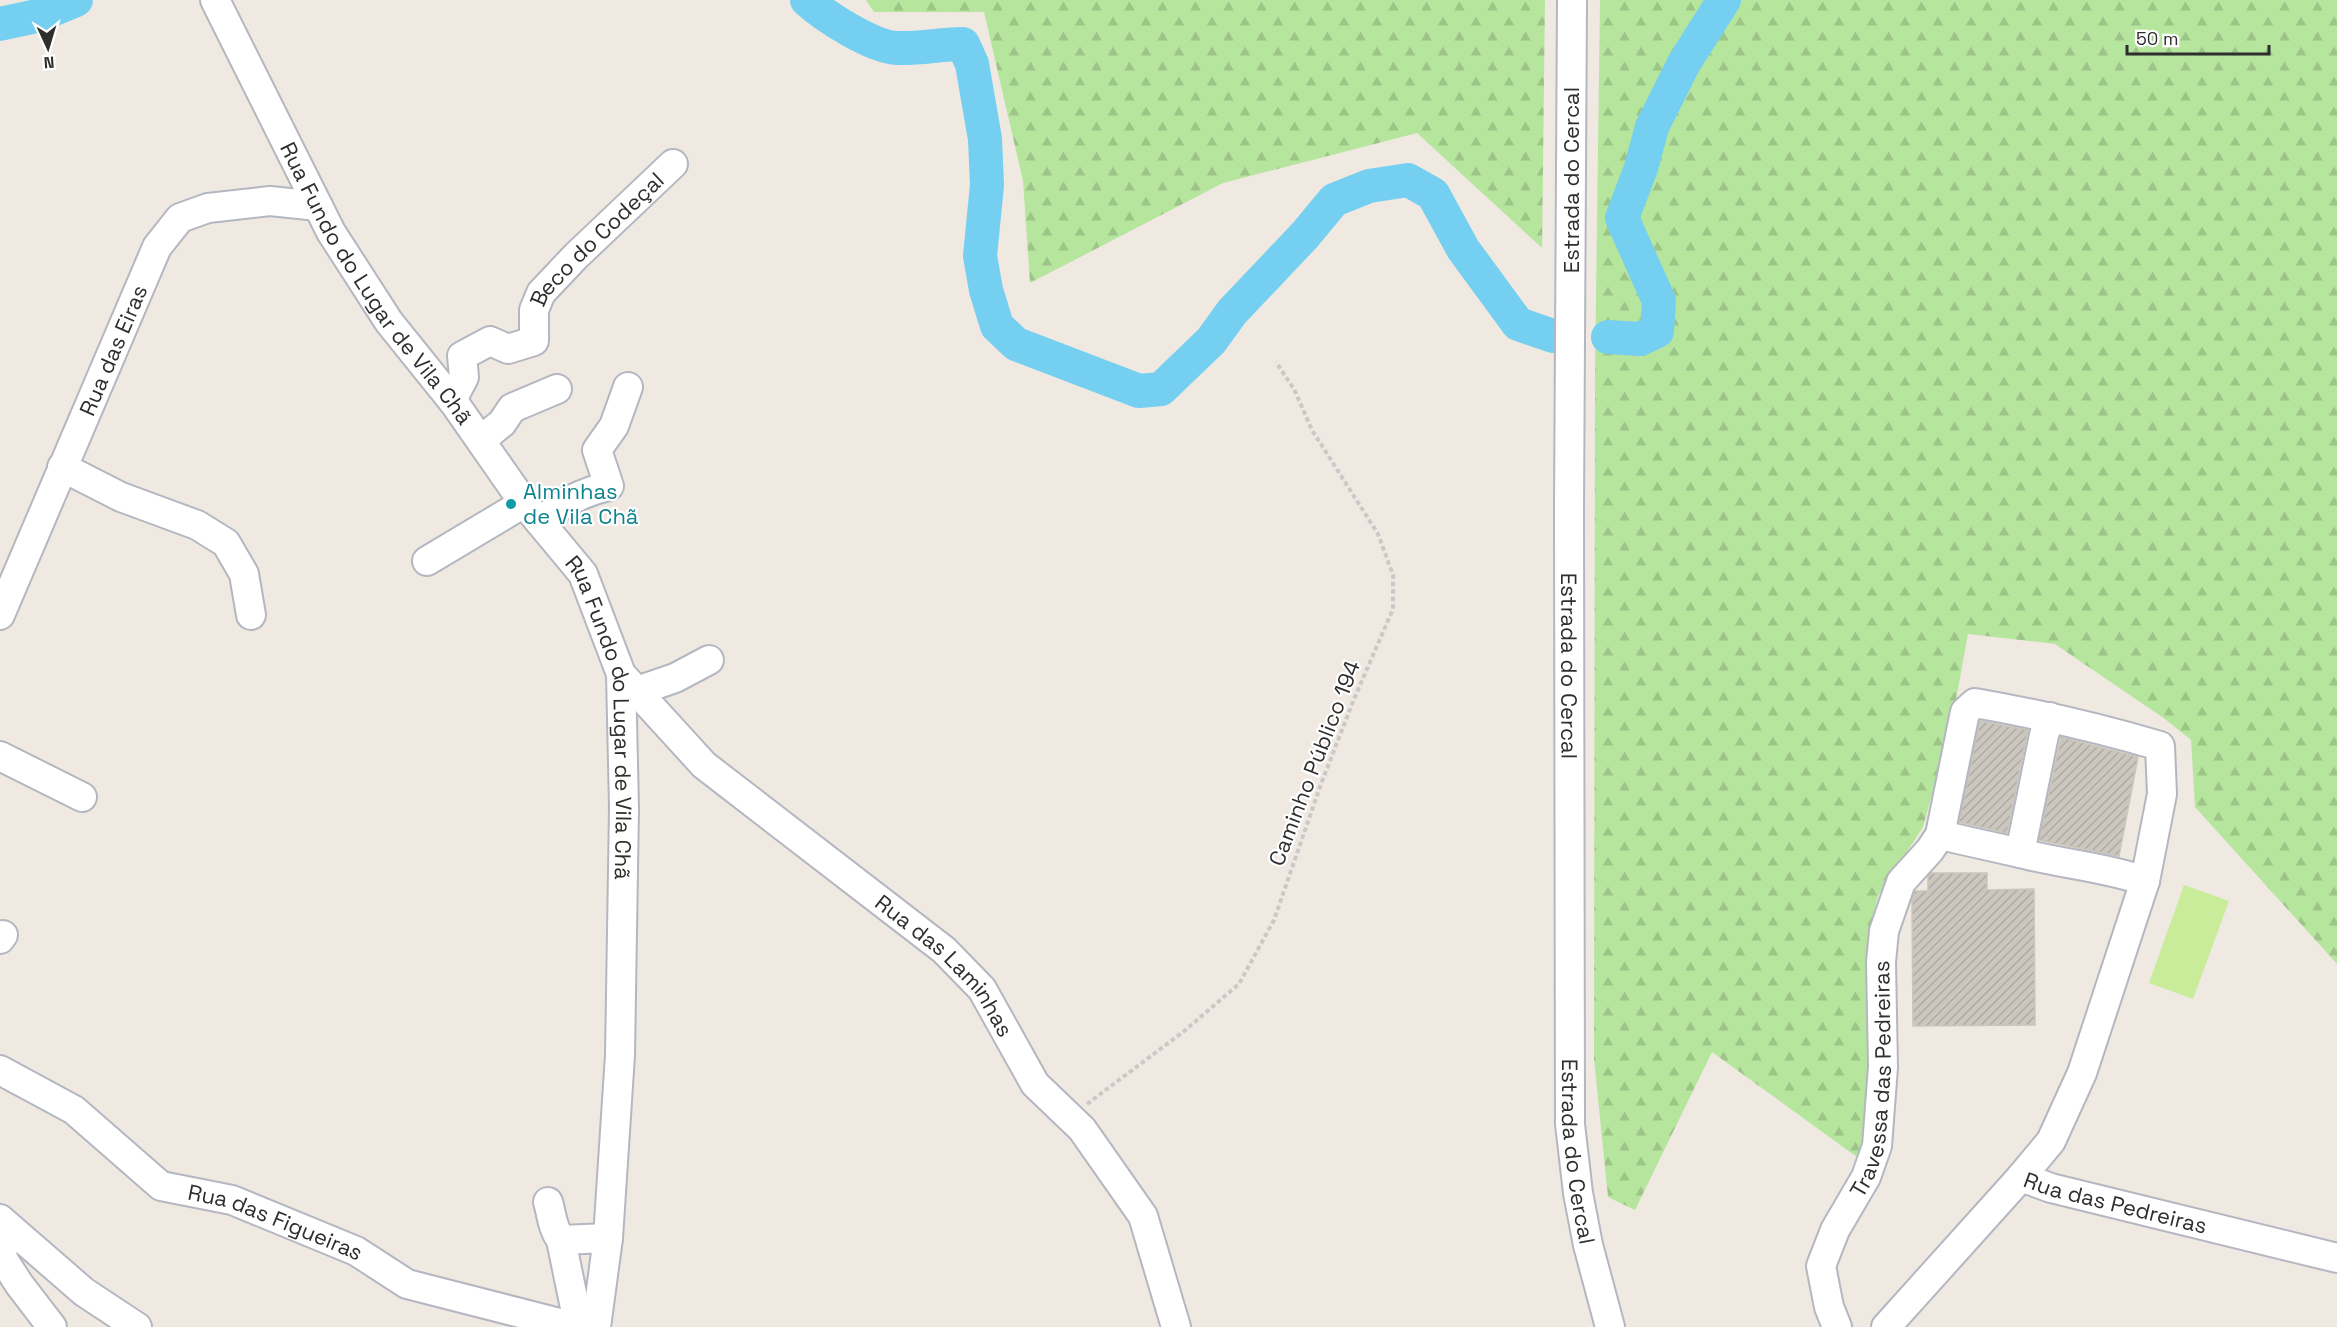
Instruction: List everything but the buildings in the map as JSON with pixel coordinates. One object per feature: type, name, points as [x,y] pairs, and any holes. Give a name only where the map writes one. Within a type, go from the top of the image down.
[{"type":"street","name":"Rua Fundo do Lugar de Vila Chã","points":[[215,0],[331,232],[389,322],[452,400],[532,513],[583,574],[629,683],[624,808],[620,1055],[608,1238],[596,1327]]},
{"type":"street","name":"Estrada do Cercal","points":[[1572,0],[1569,499],[1570,1124],[1578,1193],[1588,1245],[1610,1327]]},
{"type":"street","name":"Beco do Codeçal","points":[[452,400],[464,377],[462,356],[490,341],[508,349],[534,340],[534,310],[541,293],[576,256],[673,164]]},
{"type":"street","name":"Rua das Eiras","points":[[0,615],[157,247],[180,218],[208,208],[270,201],[318,206]]},
{"type":"street","points":[[427,561],[532,513],[556,508],[585,492],[609,486],[597,450],[614,426],[628,387]]},
{"type":"street","points":[[481,440],[502,423],[513,408],[557,389]]},
{"type":"street","points":[[62,467],[121,497],[196,525],[226,543],[244,574],[251,615]]},
{"type":"street","points":[[629,683],[675,678],[709,660]]},
{"type":"street","name":"Rua das Laminhas","points":[[629,683],[704,765],[944,950],[982,990],[1035,1084],[1082,1129],[1143,1216],[1176,1327]]},
{"type":"street","points":[[2021,1177],[2051,1141],[2082,1073],[2145,881],[2162,794],[2160,746],[2050,717],[1975,703],[1965,712],[1940,835],[2047,860],[2128,875],[2145,881]]},
{"type":"street","points":[[2020,853],[2044,735],[2050,717]]},
{"type":"street","points":[[0,756],[82,797]]},
{"type":"street","name":"Travessa das Pedreiras","points":[[1837,1327],[1829,1307],[1821,1266],[1835,1230],[1866,1177],[1877,1146],[1883,1067],[1881,962],[1884,931],[1901,882],[1930,850],[1940,835]]},
{"type":"street","name":"Rua das Figueiras","points":[[0,1070],[74,1110],[161,1186],[232,1200],[356,1251],[407,1284],[577,1327]]},
{"type":"street","name":"Rua das Pedreiras","points":[[1886,1327],[2021,1177],[2051,1188],[2337,1258]]},
{"type":"street","points":[[548,1202],[554,1230],[561,1240],[577,1327]]},
{"type":"street","points":[[0,1219],[84,1292],[137,1327]]},
{"type":"street","points":[[0,1228],[3,1259],[18,1284],[52,1327]]},
{"type":"street","points":[[561,1240],[608,1238]]},
{"type":"path","name":"Caminho Público 194","points":[[1070,1118],[1183,1032],[1239,984],[1274,920],[1320,784],[1353,699],[1394,609],[1393,575],[1378,534],[1312,430],[1294,389],[1276,362]]},
{"type":"green space","points":[[866,0],[1545,0],[1542,248],[1417,133],[1223,183],[1030,283],[1023,181],[984,12],[874,12]]},
{"type":"green space","points":[[1600,0],[2337,0],[2337,964],[2195,807],[2191,740],[2165,719],[2055,644],[1968,634],[1952,721],[1923,827],[1878,896],[1868,933],[1870,1082],[1861,1160],[1712,1052],[1635,1210],[1608,1197],[1594,1059],[1595,374]]},
{"type":"green space","points":[[2184,885],[2229,901],[2193,999],[2149,983]]},
{"type":"waterway","points":[[0,24],[37,16],[76,0]]},
{"type":"waterway","points":[[807,0],[825,15],[850,30],[887,46],[905,48],[963,44],[972,64],[985,139],[987,185],[980,256],[986,290],[997,326],[1016,344],[1139,391],[1161,389],[1211,341],[1232,312],[1305,235],[1334,200],[1369,186],[1408,180],[1433,194],[1463,249],[1518,324],[1553,336]]},
{"type":"waterway","points":[[1608,337],[1640,339],[1657,331],[1659,301],[1622,218],[1641,168],[1652,127],[1684,63],[1724,0]]},
{"type":"place","name":"Alminhas de Vila Chã","points":[[511,504]]}]
